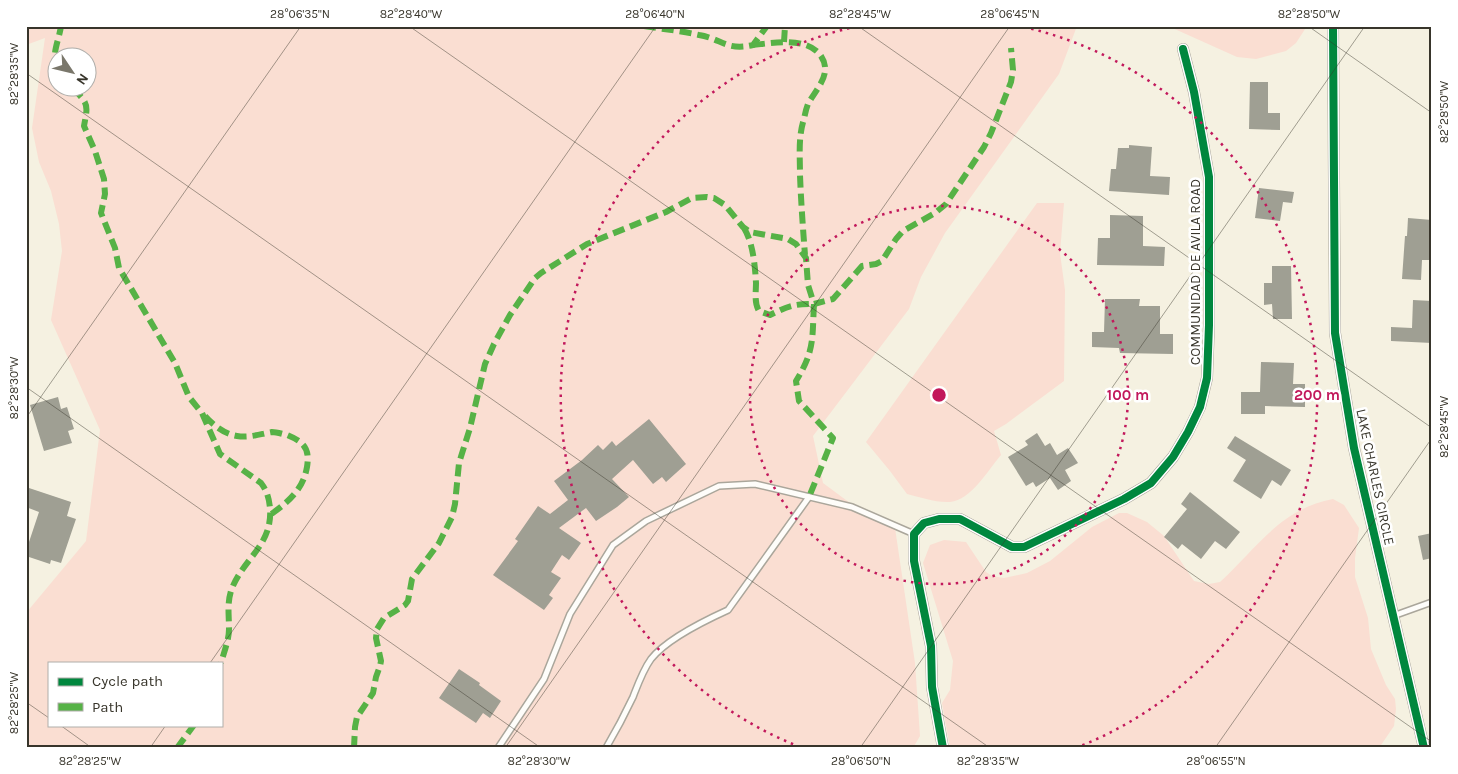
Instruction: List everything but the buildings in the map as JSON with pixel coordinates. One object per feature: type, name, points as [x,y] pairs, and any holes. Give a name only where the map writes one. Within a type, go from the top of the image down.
[{"type":"street","name":"LAKE CHARLES CIRCLE","points":[[1333,26],[1335,333],[1354,448],[1424,748]]},
{"type":"street","name":"COMMUNIDAD DE AVILA ROAD","points":[[914,534],[924,523],[939,519],[960,519],[1012,547],[1024,547],[1124,499],[1151,483],[1173,457],[1188,432],[1200,407],[1207,378],[1209,177],[1194,92],[1183,48]]},
{"type":"street","points":[[914,534],[914,560],[931,646],[932,687],[943,748]]},
{"type":"lane","points":[[498,748],[544,680],[570,614],[613,545],[646,521],[720,486],[755,484],[852,507],[914,534]]},
{"type":"lane","points":[[606,748],[617,730],[645,668],[652,658],[661,648],[709,619],[728,610],[809,497]]},
{"type":"lane","points":[[1393,616],[1432,602]]},
{"type":"shaded area","points":[[26,26],[1077,26],[1059,74],[945,233],[921,277],[909,309],[813,436],[823,483],[850,503],[895,528],[915,663],[920,736],[913,748],[26,748],[26,613],[86,541],[100,430],[51,320],[62,251],[59,224],[51,191],[39,162],[32,128],[45,38],[26,45]]},
{"type":"shaded area","points":[[1168,26],[1307,26],[1296,43],[1286,51],[1256,59],[1237,57]]},
{"type":"shaded area","points":[[1037,203],[1064,203],[1060,253],[1065,290],[1064,381],[994,431],[1001,455],[965,496],[958,500],[945,502],[907,494],[866,442]]},
{"type":"shaded area","points":[[1333,499],[1344,505],[1359,528],[1355,558],[1355,577],[1368,618],[1371,649],[1386,685],[1395,699],[1394,726],[1379,748],[950,748],[942,703],[950,690],[953,661],[923,563],[930,545],[944,540],[966,542],[986,572],[992,576],[1004,578],[1027,573],[1050,561],[1092,527],[1119,513],[1127,513],[1147,522],[1164,536],[1194,581],[1209,584],[1220,582],[1270,531],[1298,511]]},
{"type":"marked path","points":[[56,48],[61,26]]},
{"type":"marked path","points":[[644,26],[699,35],[736,47],[753,45],[767,26]]},
{"type":"marked path","points":[[784,42],[785,26]]},
{"type":"marked path","points":[[753,45],[780,42],[799,43],[815,50],[821,56],[824,63],[824,75],[807,106],[800,140],[800,185],[805,255]]},
{"type":"marked path","points":[[354,748],[357,717],[373,693],[381,661],[376,638],[377,629],[384,618],[405,605],[408,601],[412,579],[439,543],[452,517],[459,463],[470,428],[485,364],[510,315],[535,278],[587,244],[666,212],[692,198],[707,197],[714,198],[725,205],[743,227],[750,232],[788,239],[796,244],[806,258],[808,285],[814,304],[833,299],[862,266],[882,261],[903,231],[935,213],[946,204],[984,147],[991,133],[1011,82],[1013,70],[1011,48]]},
{"type":"marked path","points":[[82,98],[86,105],[84,126],[104,179],[105,194],[101,213],[115,248],[119,268],[175,363],[189,397],[202,413],[220,454],[261,483],[268,498],[270,521],[267,532],[262,543],[242,570],[231,591],[229,633],[221,662]]},
{"type":"marked path","points":[[744,228],[750,240],[753,254],[756,301],[759,311],[770,315],[791,306],[814,304],[810,352],[796,381],[799,401],[833,438],[809,497]]},
{"type":"marked path","points":[[205,416],[219,429],[232,435],[246,436],[276,432],[287,435],[304,446],[308,460],[302,482],[294,495],[270,515]]},
{"type":"marked path","points":[[177,748],[193,726]]},
{"type":"cycle path","points":[[1333,26],[1335,333],[1354,448],[1424,748]]},
{"type":"cycle path","points":[[943,748],[932,687],[931,646],[914,561],[914,534],[924,523],[939,519],[960,519],[1012,547],[1024,547],[1124,499],[1151,483],[1173,457],[1200,407],[1207,378],[1209,177],[1194,92],[1183,49]]}]
